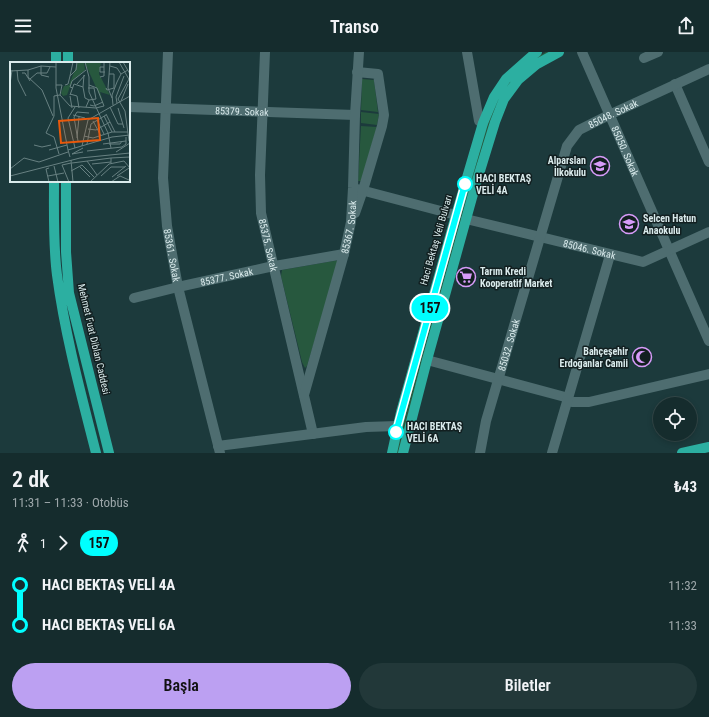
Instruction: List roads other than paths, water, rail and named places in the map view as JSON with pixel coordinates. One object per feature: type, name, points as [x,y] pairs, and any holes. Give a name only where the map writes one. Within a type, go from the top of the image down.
[{"type":"main road","name":"Haci Bektaş Veli Bulvarı","points":[[392,453],[397,426],[483,123],[494,97],[506,79],[532,55],[538,52]]},
{"type":"main road","points":[[403,453],[466,219],[495,122],[504,99],[518,80],[537,64],[559,52]]},
{"type":"main road","points":[[54,182],[57,274],[63,311],[96,453]]},
{"type":"main road","name":"Mehmet Fuat Diblan Caddesi","points":[[66,182],[66,252],[70,293],[109,453]]},
{"type":"main road","points":[[682,453],[709,447]]},
{"type":"street","name":"85361. Sokak","points":[[168,52],[163,178],[167,226],[178,287],[219,450]]},
{"type":"street","name":"85375. Sokak","points":[[265,52],[260,175],[261,213],[313,434]]},
{"type":"street","name":"85367. Sokak","points":[[304,396],[344,254],[358,189],[355,115],[359,52]]},
{"type":"street","points":[[467,52],[479,121],[483,123]]},
{"type":"street","name":"85050. Sokak","points":[[582,52],[608,115],[709,341]]},
{"type":"street","points":[[644,58],[658,52]]},
{"type":"street","name":"85048. Sokak","points":[[539,238],[567,146],[579,130],[608,115],[709,69]]},
{"type":"street","points":[[357,72],[378,74],[384,115],[382,126],[358,189],[456,215]]},
{"type":"street","points":[[675,84],[709,162]]},
{"type":"street","name":"85379. Sokak","points":[[130,107],[166,107],[355,115]]},
{"type":"street","name":"85046. Sokak","points":[[466,219],[539,238],[643,262],[709,232]]},
{"type":"street","name":"85032. Sokak","points":[[480,453],[486,421],[539,238]]},
{"type":"street","name":"85377. Sokak","points":[[134,298],[269,267],[273,268],[344,254]]},
{"type":"street","points":[[552,453],[610,255]]},
{"type":"street","points":[[427,360],[566,397],[572,402],[589,402],[709,374]]},
{"type":"street","points":[[219,450],[313,434],[366,427],[397,426]]},
{"type":"place","name":"Alparslan İlkokulu","points":[[600,166]]},
{"type":"place","name":"HACI BEKTAŞ VELİ 4A","points":[[465,184]]},
{"type":"place","name":"Selcen Hatun Anaokulu","points":[[629,224]]},
{"type":"place","name":"Tarım Kredi Kooperatif Market","points":[[466,277]]},
{"type":"place","name":"Bahçeşehir Erdoğanlar Camii","points":[[642,357]]},
{"type":"place","name":"HACI BEKTAŞ VELİ 6A","points":[[396,432]]}]
